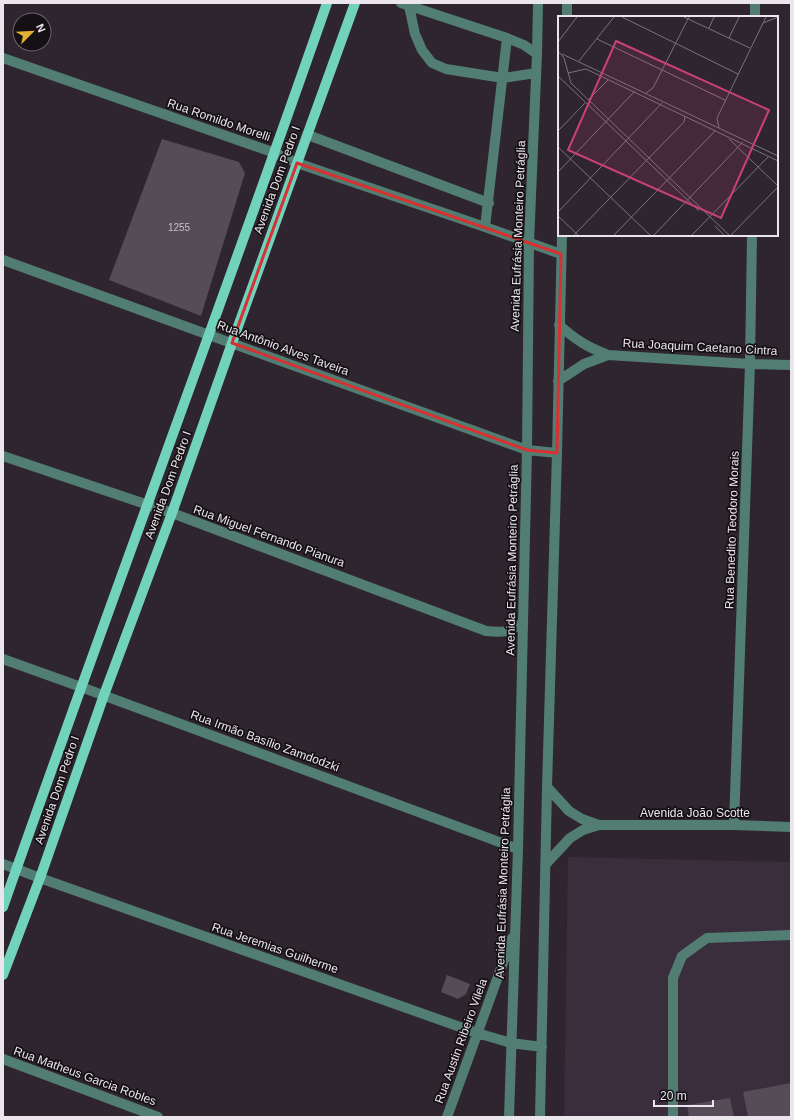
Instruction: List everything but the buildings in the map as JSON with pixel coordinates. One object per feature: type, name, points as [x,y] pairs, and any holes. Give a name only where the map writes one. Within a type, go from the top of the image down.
[{"type":"main road","name":"Avenida Dom Pedro I","points":[[3,907],[81,687],[275,153],[327,3]]},
{"type":"main road","name":"Avenida Dom Pedro I","points":[[3,975],[40,878],[104,695],[172,514],[355,3]]},
{"type":"street","name":"Avenida Eufrásia Monteiro Petráglia","points":[[509,1117],[518,849],[527,450],[529,244],[538,3]]},
{"type":"street","points":[[567,3],[567,16]]},
{"type":"street","points":[[755,3],[755,16]]},
{"type":"street","points":[[405,4],[507,38],[524,45],[537,54]]},
{"type":"street","points":[[405,4],[422,50],[432,63],[446,69],[503,78],[536,73]]},
{"type":"street","points":[[485,227],[507,38]]},
{"type":"street","name":"Rua Romildo Morelli","points":[[3,58],[275,153],[297,163],[561,254]]},
{"type":"street","points":[[308,135],[489,203]]},
{"type":"street","points":[[540,1117],[547,787],[562,236]]},
{"type":"street","name":"Rua Benedito Teodoro Morais","points":[[734,825],[750,364],[752,236]]},
{"type":"street","name":"Rua Antônio Alves Taveira","points":[[3,260],[527,450],[557,453]]},
{"type":"street","name":"Rua Joaquim Caetano Cintra","points":[[559,325],[570,335],[591,349],[608,355],[750,364],[791,365]]},
{"type":"street","name":"Rua Joaquim Caetano Cintra","points":[[558,381],[584,364],[608,355]]},
{"type":"street","name":"Rua Miguel Fernando Pianura","points":[[3,456],[172,514],[486,631],[501,633],[512,630],[523,623]]},
{"type":"street","name":"Rua Irmão Basílio Zamdodzki","points":[[3,659],[518,849]]},
{"type":"street","name":"Avenida João Scotte","points":[[547,787],[569,811],[582,819],[599,825]]},
{"type":"street","name":"Avenida João Scotte","points":[[546,865],[570,838],[583,830],[599,825],[734,825],[791,827]]},
{"type":"street","name":"Rua Jeremias Guilherme","points":[[3,864],[477,1033],[511,1043],[542,1047]]},
{"type":"street","name":"Rua Austin Ribeiro Vilela","points":[[447,1117],[515,928]]},
{"type":"street","points":[[674,1117],[673,978],[682,956],[707,938],[791,935]]},
{"type":"street","name":"Rua Matheus Garcia Robles","points":[[3,1059],[158,1117]]},
{"type":"highlighted area","points":[[297,163],[561,254],[557,453],[527,450],[232,343]]},
{"type":"shaded area","points":[[568,857],[791,862],[791,1117],[564,1117]]}]
